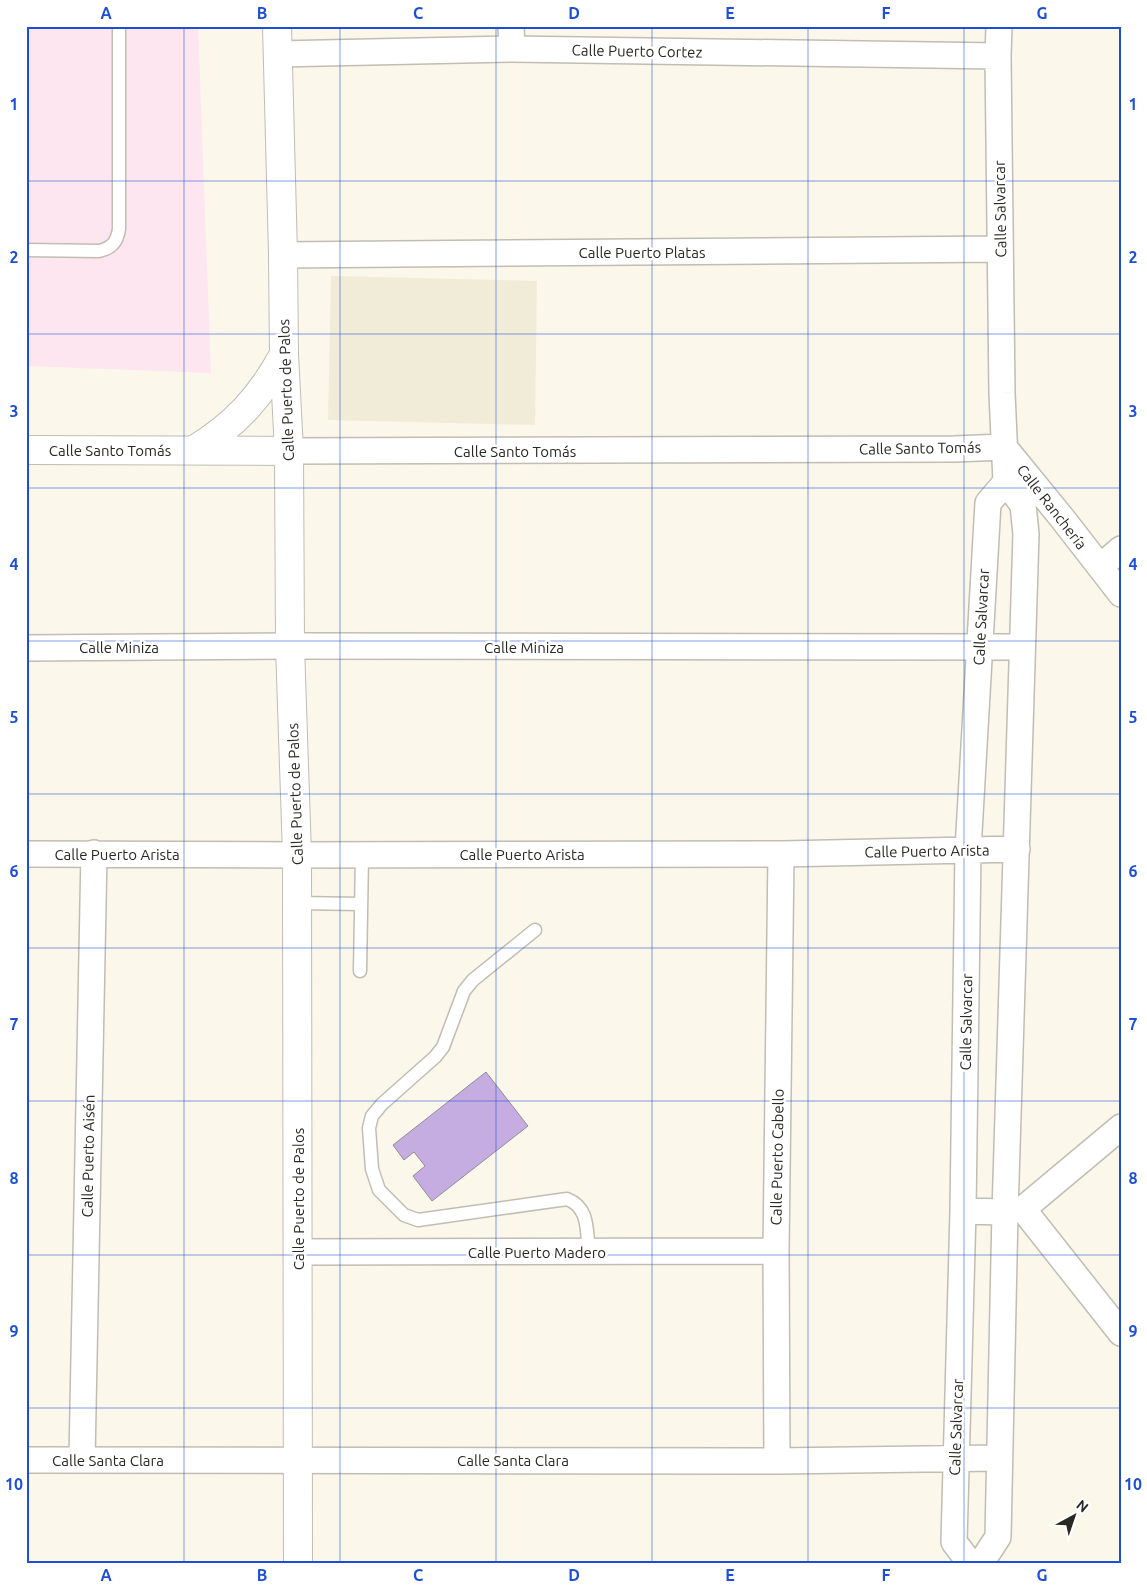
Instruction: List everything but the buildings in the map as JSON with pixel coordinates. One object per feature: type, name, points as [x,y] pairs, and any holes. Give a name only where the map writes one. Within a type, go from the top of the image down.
[{"type":"street","name":"Calle Puerto de Palos","points":[[277,26],[284,354],[289,452],[290,646],[297,855],[298,1563]]},
{"type":"street","name":"Calle Salvarcar","points":[[970,1563],[954,1542],[955,1458],[963,1211],[968,850],[988,503],[1006,482],[1000,249],[998,56],[1001,28]]},
{"type":"street","name":"Calle Puerto Cortez","points":[[277,54],[512,38],[998,56]]},
{"type":"street","name":"Calle Puerto Platas","points":[[283,254],[1000,249]]},
{"type":"street","points":[[194,450],[213,438],[246,409],[274,374],[284,354]]},
{"type":"street","name":"Calle Santo Tomás","points":[[26,450],[289,452],[934,449],[1004,447]]},
{"type":"street","name":"Calle Ranchería","points":[[1004,447],[1121,594]]},
{"type":"street","points":[[981,1563],[998,1537],[999,1458],[1014,1210],[1017,849],[1025,524],[1023,505],[1006,482]]},
{"type":"street","points":[[1100,567],[1121,549]]},
{"type":"street","name":"Calle Miniza","points":[[26,648],[290,646],[1022,647]]},
{"type":"street","name":"Calle Puerto Arista","points":[[26,854],[781,854],[1017,849]]},
{"type":"street","name":"Calle Puerto Aisén","points":[[82,1459],[94,853]]},
{"type":"street","name":"Calle Puerto Cabello","points":[[777,1461],[776,1251],[781,854]]},
{"type":"street","points":[[963,1211],[1014,1210],[1121,1127]]},
{"type":"street","points":[[1014,1210],[1121,1333]]},
{"type":"street","name":"Calle Puerto Madero","points":[[298,1252],[776,1251]]},
{"type":"street","name":"Calle Santa Clara","points":[[26,1460],[777,1461],[999,1458]]},
{"type":"lane","points":[[31,250],[99,251],[108,249],[118,238],[119,26]]},
{"type":"lane","points":[[360,971],[362,855]]},
{"type":"lane","points":[[297,903],[361,904]]},
{"type":"lane","points":[[535,930],[473,980],[464,991],[443,1047],[435,1057],[382,1104],[372,1116],[369,1128],[372,1169],[379,1190],[404,1215],[418,1220],[567,1199],[574,1202],[584,1213],[589,1252]]},
{"type":"shaded area","points":[[26,26],[198,26],[211,373],[26,366]]},
{"type":"shaded area","points":[[331,276],[537,281],[535,425],[328,420]]}]
